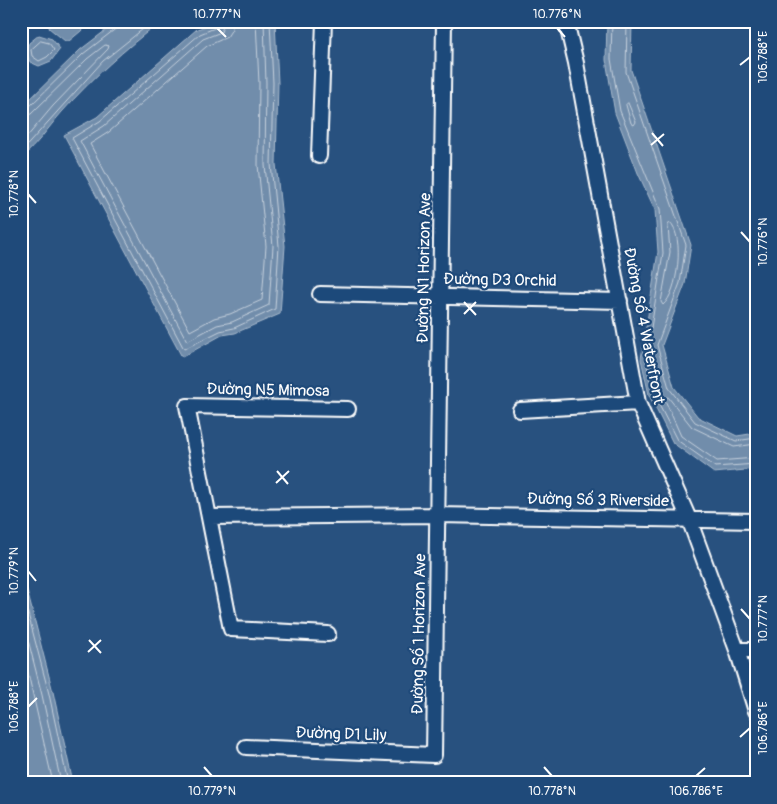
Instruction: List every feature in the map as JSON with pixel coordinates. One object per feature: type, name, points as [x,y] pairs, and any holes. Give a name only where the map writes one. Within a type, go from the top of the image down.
[{"type":"street","points":[[318,156],[324,21]]},
{"type":"street","name":"Đường N1 Horizon Ave","points":[[439,514],[444,21]]},
{"type":"street","name":"Đường Số 4 Waterfront","points":[[566,21],[576,64],[638,403],[689,519],[756,711]]},
{"type":"street","name":"Đường D3 Orchid","points":[[320,294],[620,301]]},
{"type":"street","points":[[520,410],[638,403]]},
{"type":"street","name":"Đường N5 Mimosa","points":[[209,517],[187,406],[348,409]]},
{"type":"street","name":"Đường Số 3 Riverside","points":[[209,517],[439,514],[756,521]]},
{"type":"street","name":"Đường Số 1 Horizon Ave","points":[[434,755],[439,514]]},
{"type":"street","points":[[209,517],[231,629],[328,634]]},
{"type":"street","points":[[736,650],[756,650]]},
{"type":"street","name":"Đường D1 Lily","points":[[246,747],[434,755]]},
{"type":"water","points":[[51,21],[93,21],[69,41],[65,41],[49,28]]},
{"type":"water","points":[[118,21],[161,21],[122,53],[73,99],[21,158],[21,108],[80,50]]},
{"type":"water","points":[[221,21],[275,21],[278,83],[276,164],[285,246],[280,314],[235,333],[222,335],[182,357],[64,135],[97,117],[197,29]]},
{"type":"water","points":[[607,21],[632,21],[631,70],[691,245],[685,284],[662,345],[674,387],[698,417],[737,436],[756,433],[756,469],[714,473],[673,443],[649,395],[641,359],[658,252],[655,210],[638,173],[615,113],[606,60]]},
{"type":"water","points":[[39,35],[52,39],[60,49],[51,61],[39,66],[30,62],[26,52],[29,43]]},
{"type":"water","points":[[21,567],[53,692],[73,783],[21,783]]}]
